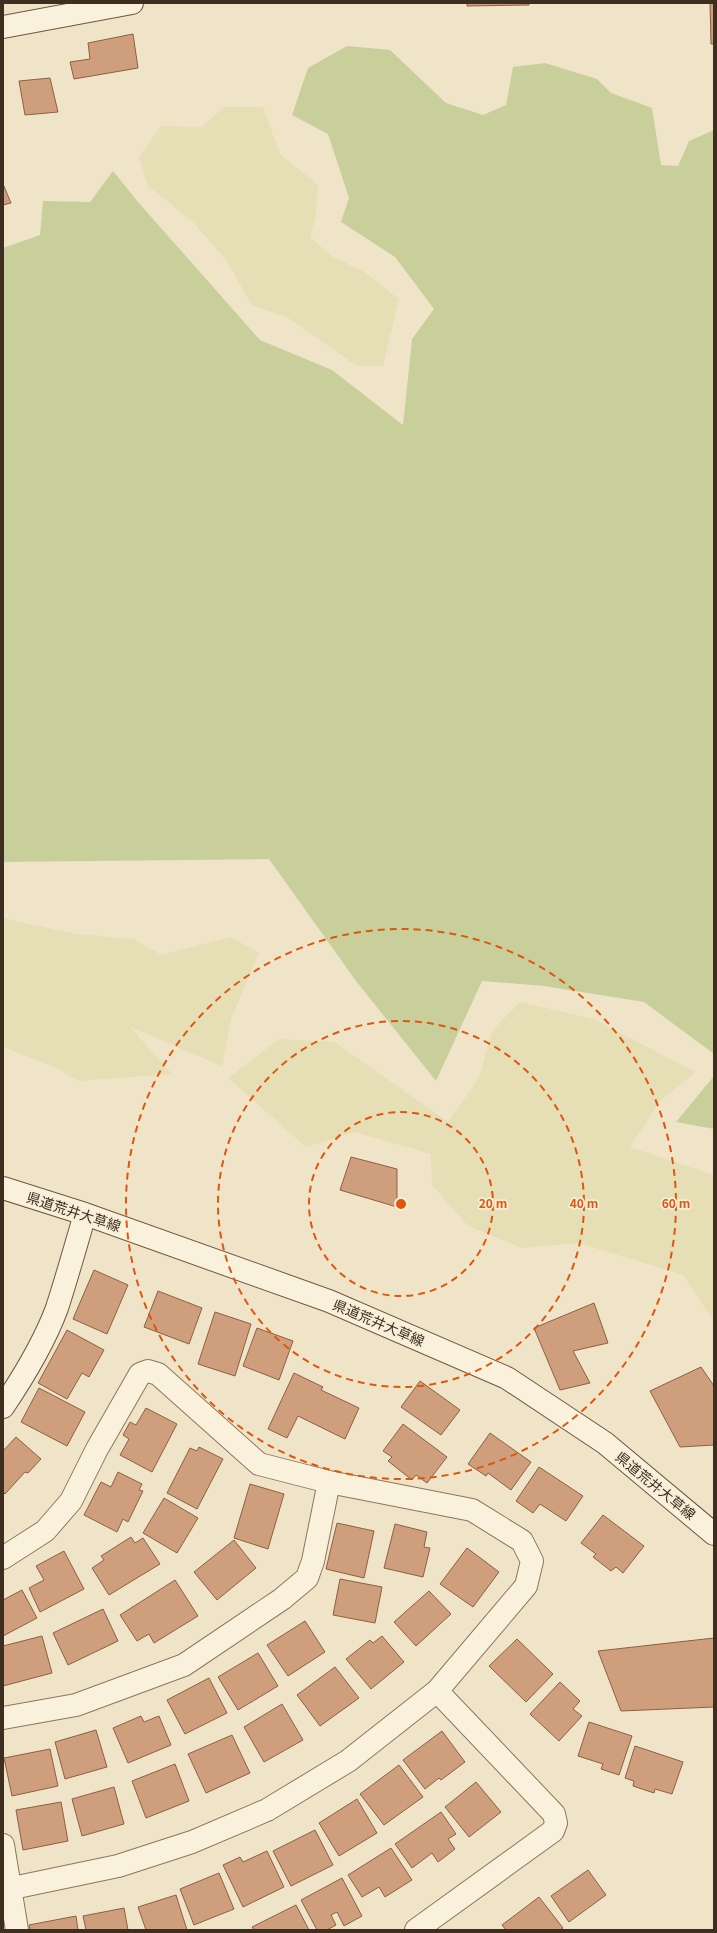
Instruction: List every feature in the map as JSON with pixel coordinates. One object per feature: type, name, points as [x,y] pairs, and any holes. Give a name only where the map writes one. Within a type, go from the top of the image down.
[{"type":"street","points":[[3,27],[132,3]]},
{"type":"street","name":"県道荒井大草線","points":[[3,1188],[85,1214],[329,1301],[507,1378],[605,1443],[714,1534]]},
{"type":"street","points":[[3,1407],[20,1383],[34,1358],[54,1315],[85,1214]]},
{"type":"street","points":[[3,1558],[45,1531],[71,1501],[97,1448],[140,1374],[148,1372],[158,1374],[259,1464],[329,1482],[472,1510],[522,1541],[532,1561],[526,1586],[437,1691],[348,1760],[267,1810],[192,1842],[118,1866],[7,1890]]},
{"type":"street","points":[[3,1718],[76,1705],[184,1665],[282,1599],[306,1578],[313,1561],[329,1482]]},
{"type":"street","points":[[416,1930],[531,1848],[553,1831],[556,1823],[554,1814],[437,1691]]},
{"type":"street","points":[[3,1845],[7,1890],[17,1930]]},
{"type":"shaded area","points":[[224,107],[263,107],[280,154],[318,185],[316,215],[310,237],[332,256],[364,272],[399,299],[383,366],[357,366],[288,318],[252,305],[226,260],[192,221],[148,186],[139,157],[161,126],[202,127]]},
{"type":"shaded area","points":[[3,918],[75,934],[134,939],[161,955],[231,937],[259,953],[231,1019],[222,1066],[130,1027],[172,1074],[78,1081],[54,1067],[3,1047]]},
{"type":"shaded area","points":[[520,1002],[593,1019],[696,1072],[660,1101],[630,1147],[714,1175],[714,1321],[683,1275],[579,1243],[522,1248],[468,1226],[432,1185],[431,1154],[355,1132],[306,1147],[228,1078],[279,1039],[335,1042],[448,1122],[479,1078],[492,1031]]},
{"type":"green space","points":[[347,46],[390,50],[446,103],[483,115],[506,105],[513,67],[545,63],[597,79],[611,93],[652,108],[661,165],[678,166],[689,141],[714,130],[714,1054],[644,1002],[544,986],[482,981],[436,1081],[356,981],[269,859],[3,862],[3,248],[40,235],[43,201],[90,202],[113,171],[138,202],[260,340],[332,370],[403,425],[412,339],[434,309],[395,257],[341,222],[349,198],[328,134],[292,115],[308,68]]},
{"type":"green space","points":[[714,1076],[714,1129],[676,1122]]},
{"type":"building","points":[[467,3],[529,3],[529,5],[467,6]]},
{"type":"building","points":[[710,3],[714,3],[714,44],[711,44]]},
{"type":"building","points":[[133,34],[138,68],[74,79],[70,62],[90,59],[88,43]]},
{"type":"building","points":[[50,78],[58,112],[25,115],[19,81]]},
{"type":"building","points":[[3,184],[11,203],[3,205]]},
{"type":"building","points":[[351,1157],[397,1169],[397,1207],[340,1190]]},
{"type":"building","points":[[94,1270],[128,1285],[107,1334],[73,1319]]},
{"type":"building","points":[[158,1291],[202,1308],[189,1344],[144,1327]]},
{"type":"building","points":[[594,1303],[608,1343],[573,1351],[590,1383],[560,1390],[534,1328]]},
{"type":"building","points":[[215,1312],[251,1324],[235,1376],[198,1364]]},
{"type":"building","points":[[257,1328],[293,1341],[279,1380],[243,1366]]},
{"type":"building","points":[[67,1330],[104,1350],[89,1377],[82,1373],[67,1399],[38,1383]]},
{"type":"building","points":[[701,1367],[714,1386],[714,1445],[680,1447],[650,1391]]},
{"type":"building","points":[[294,1373],[323,1387],[321,1390],[359,1408],[345,1439],[298,1416],[287,1438],[268,1429]]},
{"type":"building","points":[[420,1381],[460,1410],[441,1435],[401,1407]]},
{"type":"building","points":[[39,1388],[85,1412],[67,1446],[21,1422]]},
{"type":"building","points":[[146,1408],[177,1424],[152,1472],[120,1455],[129,1439],[123,1435],[130,1422],[136,1425]]},
{"type":"building","points":[[403,1424],[447,1457],[427,1483],[416,1475],[412,1480],[388,1461],[392,1457],[383,1451]]},
{"type":"building","points":[[490,1433],[531,1462],[511,1490],[488,1473],[486,1476],[468,1464]]},
{"type":"building","points":[[16,1437],[41,1459],[28,1473],[25,1472],[5,1494],[3,1492],[3,1451]]},
{"type":"building","points":[[199,1447],[223,1459],[197,1509],[167,1493],[190,1448],[197,1451]]},
{"type":"building","points":[[539,1467],[583,1496],[566,1521],[540,1504],[533,1513],[516,1501]]},
{"type":"building","points":[[118,1472],[142,1484],[139,1490],[143,1491],[128,1522],[123,1519],[117,1532],[84,1515],[101,1482],[111,1487]]},
{"type":"building","points":[[250,1484],[284,1494],[268,1549],[234,1538]]},
{"type":"building","points":[[164,1498],[198,1518],[177,1553],[143,1533]]},
{"type":"building","points":[[603,1515],[644,1546],[623,1573],[616,1567],[611,1571],[593,1557],[596,1554],[581,1543]]},
{"type":"building","points":[[337,1523],[374,1531],[364,1578],[326,1569]]},
{"type":"building","points":[[395,1524],[427,1532],[424,1547],[430,1548],[423,1577],[384,1568]]},
{"type":"building","points":[[131,1537],[135,1543],[143,1538],[160,1564],[109,1595],[92,1568],[104,1560],[101,1556]]},
{"type":"building","points":[[234,1540],[256,1568],[217,1600],[194,1572]]},
{"type":"building","points":[[467,1548],[499,1572],[473,1607],[440,1584]]},
{"type":"building","points":[[64,1551],[84,1589],[40,1612],[29,1588],[44,1580],[36,1566]]},
{"type":"building","points":[[340,1579],[382,1587],[375,1623],[333,1615]]},
{"type":"building","points":[[175,1580],[198,1616],[154,1643],[149,1634],[137,1641],[120,1615]]},
{"type":"building","points":[[22,1590],[37,1618],[3,1636],[3,1600]]},
{"type":"building","points":[[429,1591],[451,1614],[416,1646],[394,1622]]},
{"type":"building","points":[[103,1609],[118,1641],[68,1665],[53,1633]]},
{"type":"building","points":[[305,1621],[325,1652],[288,1676],[267,1645]]},
{"type":"building","points":[[42,1636],[52,1673],[3,1686],[3,1646]]},
{"type":"building","points":[[382,1636],[404,1662],[371,1689],[346,1659],[370,1640],[373,1643]]},
{"type":"building","points":[[714,1638],[714,1707],[621,1711],[598,1651]]},
{"type":"building","points":[[517,1639],[553,1674],[526,1702],[489,1666]]},
{"type":"building","points":[[258,1653],[278,1686],[238,1710],[218,1677]]},
{"type":"building","points":[[335,1667],[359,1698],[320,1726],[297,1695]]},
{"type":"building","points":[[209,1678],[227,1713],[185,1734],[167,1700]]},
{"type":"building","points":[[560,1682],[580,1701],[573,1709],[582,1716],[559,1741],[530,1714]]},
{"type":"building","points":[[282,1704],[303,1740],[264,1762],[244,1727]]},
{"type":"building","points":[[141,1716],[144,1722],[159,1716],[171,1745],[128,1763],[113,1728]]},
{"type":"building","points":[[589,1722],[632,1736],[619,1775],[601,1769],[603,1764],[578,1756]]},
{"type":"building","points":[[96,1730],[107,1767],[65,1779],[55,1742]]},
{"type":"building","points":[[442,1731],[465,1762],[441,1780],[439,1778],[425,1789],[403,1760]]},
{"type":"building","points":[[232,1735],[250,1773],[206,1793],[188,1754]]},
{"type":"building","points":[[635,1746],[683,1762],[672,1794],[655,1789],[654,1793],[633,1786],[634,1781],[625,1778]]},
{"type":"building","points":[[50,1749],[58,1786],[12,1796],[4,1758]]},
{"type":"building","points":[[175,1764],[189,1801],[146,1818],[132,1781]]},
{"type":"building","points":[[399,1765],[423,1797],[384,1825],[360,1794]]},
{"type":"building","points":[[476,1782],[501,1812],[469,1837],[445,1807]]},
{"type":"building","points":[[114,1787],[124,1824],[82,1836],[72,1799]]},
{"type":"building","points":[[357,1799],[377,1833],[339,1856],[319,1823]]},
{"type":"building","points":[[61,1802],[68,1841],[23,1850],[16,1810]]},
{"type":"building","points":[[441,1812],[456,1834],[448,1839],[455,1849],[438,1862],[432,1853],[412,1868],[395,1844]]},
{"type":"building","points":[[315,1830],[333,1865],[291,1886],[273,1851]]},
{"type":"building","points":[[391,1848],[412,1880],[385,1897],[379,1887],[362,1897],[348,1875]]},
{"type":"building","points":[[267,1851],[284,1887],[243,1907],[223,1865],[240,1857],[243,1862]]},
{"type":"building","points":[[588,1870],[606,1895],[569,1922],[551,1896]]},
{"type":"building","points":[[219,1873],[234,1909],[194,1925],[180,1889]]},
{"type":"building","points":[[342,1878],[362,1916],[344,1926],[337,1912],[331,1915],[336,1925],[327,1930],[317,1930],[301,1900]]},
{"type":"building","points":[[176,1895],[187,1930],[146,1930],[138,1907]]},
{"type":"building","points":[[539,1897],[563,1928],[560,1930],[506,1930],[502,1925]]},
{"type":"building","points":[[296,1905],[309,1930],[254,1930],[252,1927]]},
{"type":"building","points":[[124,1908],[128,1930],[86,1930],[83,1916]]},
{"type":"building","points":[[76,1916],[78,1930],[30,1930],[29,1925]]}]
